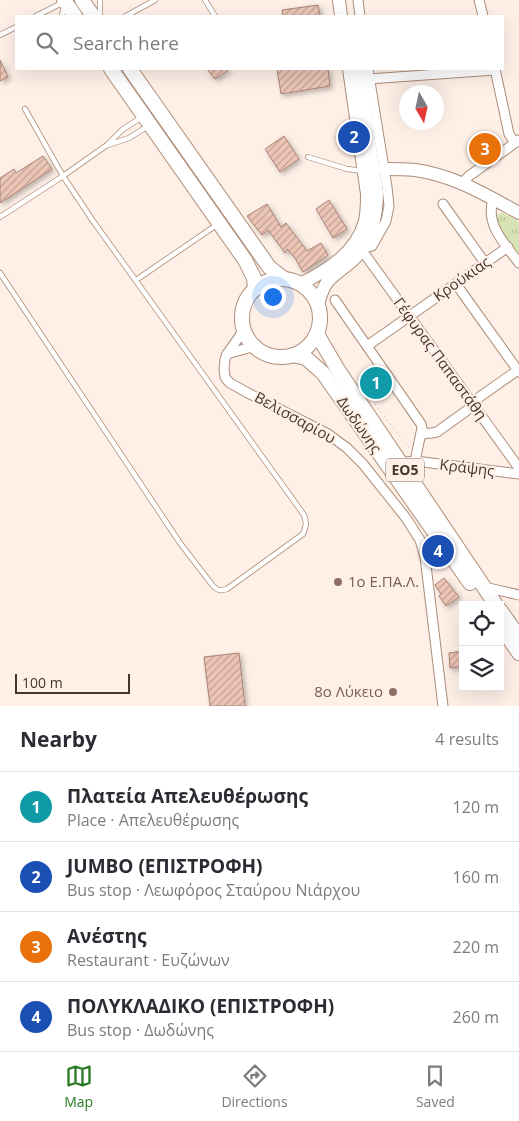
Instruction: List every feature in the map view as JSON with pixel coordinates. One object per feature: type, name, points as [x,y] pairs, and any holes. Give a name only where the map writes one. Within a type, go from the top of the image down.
[{"type":"main road","points":[[65,0],[74,15]]},
{"type":"main road","points":[[82,0],[92,15]]},
{"type":"main road","points":[[338,0],[341,15]]},
{"type":"main road","points":[[347,0],[350,15]]},
{"type":"main road","points":[[112,70],[245,260],[252,272],[255,289]]},
{"type":"main road","points":[[131,70],[269,266],[284,279]]},
{"type":"main road","points":[[300,284],[320,275],[348,252],[365,221],[367,194],[349,70]]},
{"type":"main road","points":[[293,355],[307,347],[317,334],[320,321],[318,305],[321,292],[328,280],[352,261],[361,250],[372,228],[375,217],[377,204],[375,181],[358,70]]},
{"type":"main road","points":[[384,170],[408,169],[462,183],[519,212]]},
{"type":"main road","points":[[254,346],[244,330],[242,316],[250,294],[255,289],[268,281],[291,280],[310,292],[318,305]]},
{"type":"main road","name":"Δωδώνης","points":[[317,334],[338,370],[408,463],[493,601]]},
{"type":"main road","name":"Δωδώνης","points":[[254,346],[271,355],[293,355],[306,358],[323,373],[482,601]]},
{"type":"main road","points":[[504,616],[519,637]]},
{"type":"main road","points":[[504,632],[519,653]]},
{"type":"street","points":[[358,0],[360,15]]},
{"type":"street","points":[[480,0],[483,15]]},
{"type":"street","points":[[361,250],[372,246],[383,228],[388,210],[388,196],[368,70]]},
{"type":"street","points":[[369,79],[495,70],[509,134],[517,142],[462,183]]},
{"type":"street","points":[[493,199],[490,209],[492,222],[519,263]]},
{"type":"street","points":[[443,204],[485,263]]},
{"type":"street","name":"Κρούκιας","points":[[367,346],[508,248]]},
{"type":"street","name":"Γέφυρας Παπαστάθη","points":[[361,250],[519,468]]},
{"type":"street","points":[[421,434],[437,432],[517,365],[456,284]]},
{"type":"street","points":[[335,300],[421,423],[421,434],[408,463]]},
{"type":"street","points":[[227,354],[244,330]]},
{"type":"street","points":[[227,354],[254,346]]},
{"type":"street","name":"Βελισσαρίου","points":[[227,354],[224,369],[227,380],[328,434],[347,448],[388,494],[418,535],[425,557],[443,706]]},
{"type":"street","name":"Κράψης","points":[[408,463],[519,474]]},
{"type":"street","points":[[484,587],[519,595]]},
{"type":"lane","points":[[38,15],[65,0]]},
{"type":"lane","points":[[62,15],[65,0]]},
{"type":"lane","points":[[100,0],[100,15]]},
{"type":"lane","points":[[204,0],[214,15]]},
{"type":"lane","points":[[128,15],[151,1]]},
{"type":"lane","points":[[0,35],[15,28]]},
{"type":"lane","points":[[0,274],[180,543],[213,586],[222,591],[227,589],[303,534],[306,521],[298,507],[63,176],[25,109]]},
{"type":"lane","points":[[0,216],[63,176],[107,145],[122,130],[146,121],[160,112]]},
{"type":"lane","points":[[107,145],[129,138],[146,121],[160,112]]},
{"type":"lane","points":[[308,157],[347,169],[364,171]]},
{"type":"lane","points":[[136,280],[219,223]]},
{"type":"green space","points":[[501,213],[519,222],[519,254],[499,224],[497,215]]},
{"type":"building","points":[[318,5],[320,15],[283,15],[282,10]]},
{"type":"building","points":[[0,60],[8,77],[0,81]]},
{"type":"building","points":[[208,70],[228,70],[215,79]]},
{"type":"building","points":[[277,70],[328,70],[330,86],[281,94]]},
{"type":"building","points":[[284,136],[299,159],[280,172],[265,149]]},
{"type":"building","points":[[43,156],[52,169],[0,203],[0,178],[14,169],[16,173]]},
{"type":"building","points":[[329,200],[347,229],[333,238],[316,209]]},
{"type":"building","points":[[267,204],[281,227],[286,223],[307,251],[321,243],[328,255],[303,272],[295,258],[287,249],[285,253],[268,230],[262,235],[247,216]]},
{"type":"building","points":[[444,578],[459,597],[446,606],[439,596],[441,594],[435,585]]},
{"type":"building","points":[[459,652],[459,667],[450,668],[449,653]]},
{"type":"building","points":[[239,653],[245,706],[210,706],[204,657]]},
{"type":"place","name":"JUMBO (ΕΠΙΣΤΡΟΦΗ)","points":[[354,137]]},
{"type":"place","name":"Ανέστης","points":[[485,149]]},
{"type":"place","name":"Πλατεία Απελευθέρωσης","points":[[376,383]]},
{"type":"place","name":"ΠΟΛΥΚΛΑΔΙΚΟ (ΕΠΙΣΤΡΟΦΗ)","points":[[438,551]]},
{"type":"place","name":"1ο Ε.ΠΑ.Λ.","points":[[338,582]]},
{"type":"place","name":"8ο Λύκειο","points":[[393,692]]}]
